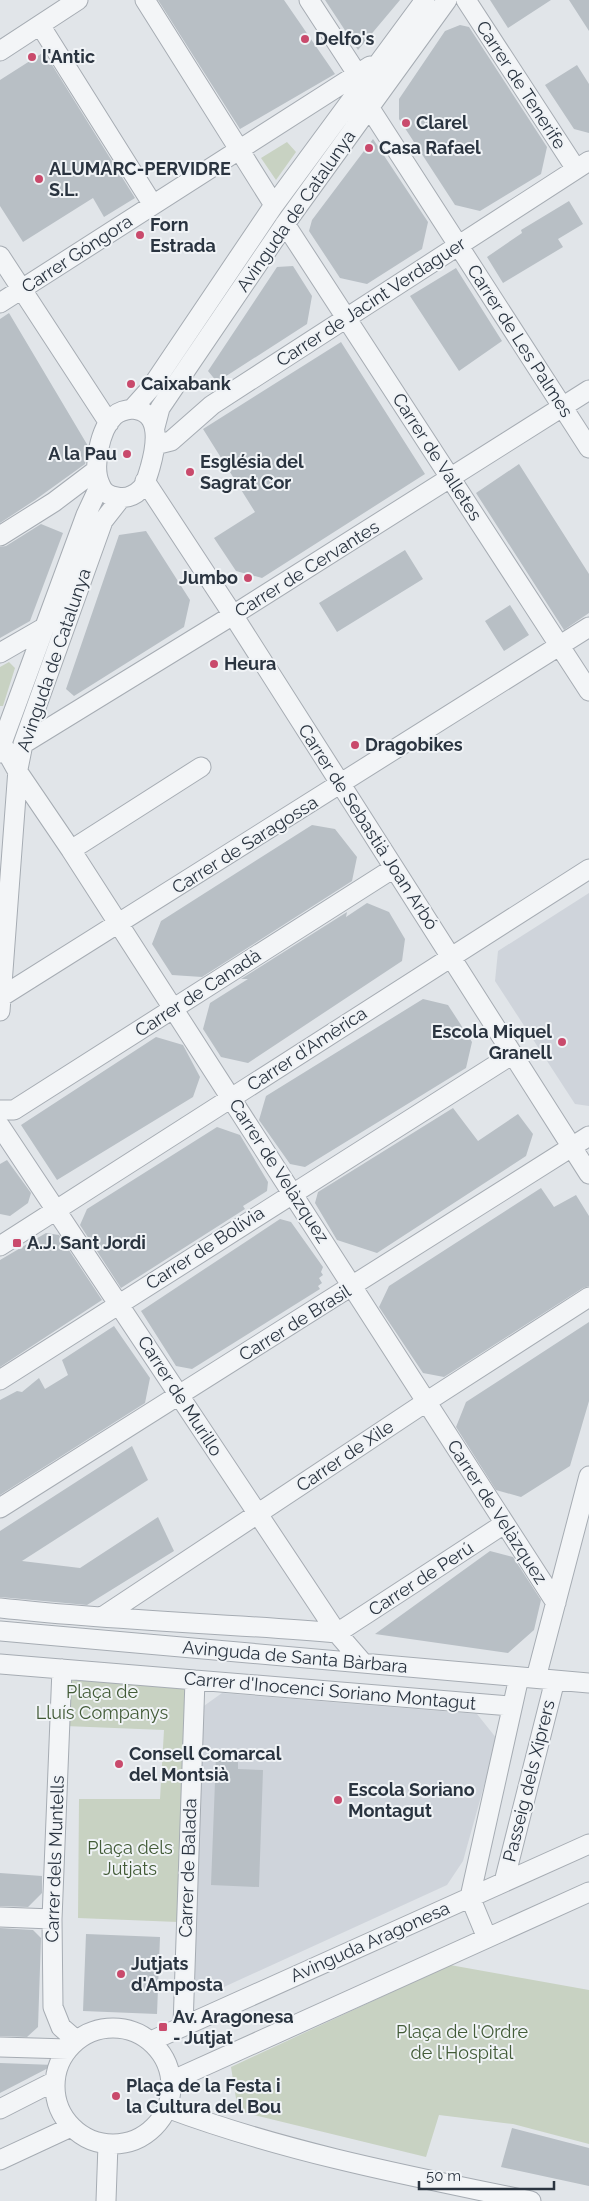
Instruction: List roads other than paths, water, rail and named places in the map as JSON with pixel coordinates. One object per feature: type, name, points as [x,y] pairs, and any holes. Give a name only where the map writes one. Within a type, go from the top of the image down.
[{"type":"street","points":[[0,51],[78,0]]},
{"type":"street","points":[[145,0],[274,205]]},
{"type":"street","points":[[132,409],[150,389],[360,78],[309,0]]},
{"type":"street","name":"Carrer Góngora","points":[[0,303],[238,150],[360,78],[381,58],[425,0]]},
{"type":"street","name":"Avinguda de Catalunya","points":[[155,436],[160,408],[285,224],[447,0]]},
{"type":"street","name":"Carrer de Tenerife","points":[[466,0],[583,165]]},
{"type":"street","points":[[40,25],[153,205]]},
{"type":"street","name":"Carrer de Les Palmes","points":[[369,107],[589,448]]},
{"type":"street","name":"Carrer de Jacint Verdaguer","points":[[155,436],[171,441],[212,405],[583,165]]},
{"type":"street","name":"Carrer de Valletes","points":[[285,224],[589,691]]},
{"type":"street","points":[[0,256],[109,423]]},
{"type":"street","name":"Carrer de Cervantes","points":[[23,744],[233,615],[589,390]]},
{"type":"street","points":[[1,746],[86,515],[98,478],[98,454],[109,423],[114,415],[123,411],[132,409],[144,411],[151,418],[155,436],[143,488],[130,497],[112,497],[103,491],[98,478]]},
{"type":"street","points":[[0,536],[54,502],[98,478]]},
{"type":"street","name":"Carrer de Sebastià Joan Arbó","points":[[146,481],[589,1174]]},
{"type":"street","name":"Avinguda de Catalunya","points":[[1,1004],[18,772],[23,744],[102,521],[121,498]]},
{"type":"street","points":[[0,653],[45,627]]},
{"type":"street","name":"Carrer de Saragossa","points":[[1,1004],[118,923],[341,785],[589,627]]},
{"type":"street","name":"Carrer de Velàzquez","points":[[1,746],[174,1008],[556,1603]]},
{"type":"street","points":[[71,850],[201,768]]},
{"type":"street","name":"Carrer de Canadà","points":[[0,1110],[14,1110],[394,868]]},
{"type":"street","name":"Carrer d'Amèrica","points":[[0,1246],[589,869]]},
{"type":"street","name":"Carrer de Bolívia","points":[[0,1380],[513,1054]]},
{"type":"street","name":"Carrer de Murillo","points":[[0,1126],[337,1634],[363,1663]]},
{"type":"street","name":"Carrer de Brasil","points":[[0,1508],[589,1136]]},
{"type":"street","name":"Carrer de Xile","points":[[102,1617],[426,1402],[589,1297]]},
{"type":"street","name":"Passeig dels Xiprers","points":[[504,1882],[537,1678],[589,1476]]},
{"type":"street","name":"Carrer de Perú","points":[[337,1634],[504,1524]]},
{"type":"street","name":"Avinguda de Santa Bàrbara","points":[[0,1608],[337,1634]]},
{"type":"street","name":"Avinguda de Santa Bàrbara","points":[[0,1631],[589,1683]]},
{"type":"street","points":[[361,1694],[363,1663]]},
{"type":"street","name":"Carrer d'Inocenci Soriano Montagut","points":[[0,1664],[511,1706]]},
{"type":"street","name":"Carrer dels Muntells","points":[[62,1670],[52,1919],[53,2007],[61,2027],[72,2044]]},
{"type":"street","name":"Passeig dels Xiprers","points":[[470,1897],[511,1706],[537,1678]]},
{"type":"street","name":"Carrer de Balada","points":[[183,2026],[195,1680]]},
{"type":"street","name":"Avinguda Aragonesa","points":[[151,2041],[589,1844]]},
{"type":"street","points":[[171,2081],[589,1892]]},
{"type":"street","points":[[470,1897],[487,1938]]},
{"type":"street","points":[[0,1917],[52,1919]]},
{"type":"street","points":[[113,2027],[133,2031],[151,2041],[166,2061],[171,2081],[167,2108],[159,2122],[140,2138],[124,2143],[108,2144],[84,2137],[71,2127],[57,2104],[55,2082],[58,2064],[72,2044],[93,2030],[113,2027]]},
{"type":"street","points":[[0,2047],[72,2044]]},
{"type":"street","points":[[0,2109],[55,2082]]},
{"type":"street","points":[[167,2108],[207,2123],[364,2166],[531,2201]]},
{"type":"street","points":[[0,2160],[71,2127]]},
{"type":"street","points":[[106,2201],[108,2144]]},
{"type":"place","name":"Delfo's","points":[[305,39]]},
{"type":"place","name":"l'Antic","points":[[32,57]]},
{"type":"place","name":"Clarel","points":[[406,123]]},
{"type":"place","name":"Casa Rafael","points":[[369,148]]},
{"type":"place","name":"ALUMARC-PERVIDRE S.L.","points":[[39,179]]},
{"type":"place","name":"Forn Estrada","points":[[140,235]]},
{"type":"place","name":"Caixabank","points":[[131,384]]},
{"type":"place","name":"A la Pau","points":[[127,454]]},
{"type":"place","name":"Església del Sagrat Cor","points":[[190,472]]},
{"type":"place","name":"Jumbo","points":[[248,578]]},
{"type":"place","name":"Heura","points":[[214,664]]},
{"type":"place","name":"Dragobikes","points":[[355,745]]},
{"type":"place","name":"Escola Miquel Granell","points":[[562,1042]]},
{"type":"place","name":"A.J. Sant Jordi","points":[[17,1243]]},
{"type":"place","name":"Consell Comarcal del Montsià","points":[[119,1764]]},
{"type":"place","name":"Escola Soriano Montagut","points":[[338,1800]]},
{"type":"place","name":"Jutjats d'Amposta","points":[[121,1974]]},
{"type":"place","name":"Av. Aragonesa - Jutjat","points":[[163,2027]]},
{"type":"place","name":"Plaça de la Festa i la Cultura del Bou","points":[[116,2096]]},
{"type":"park label","name":"Plaça de Lluís Companys","points":[[102,1702]]},
{"type":"park label","name":"Plaça dels Jutjats","points":[[130,1858]]},
{"type":"park label","name":"Plaça de l'Ordre de l'Hospital","points":[[462,2042]]}]
